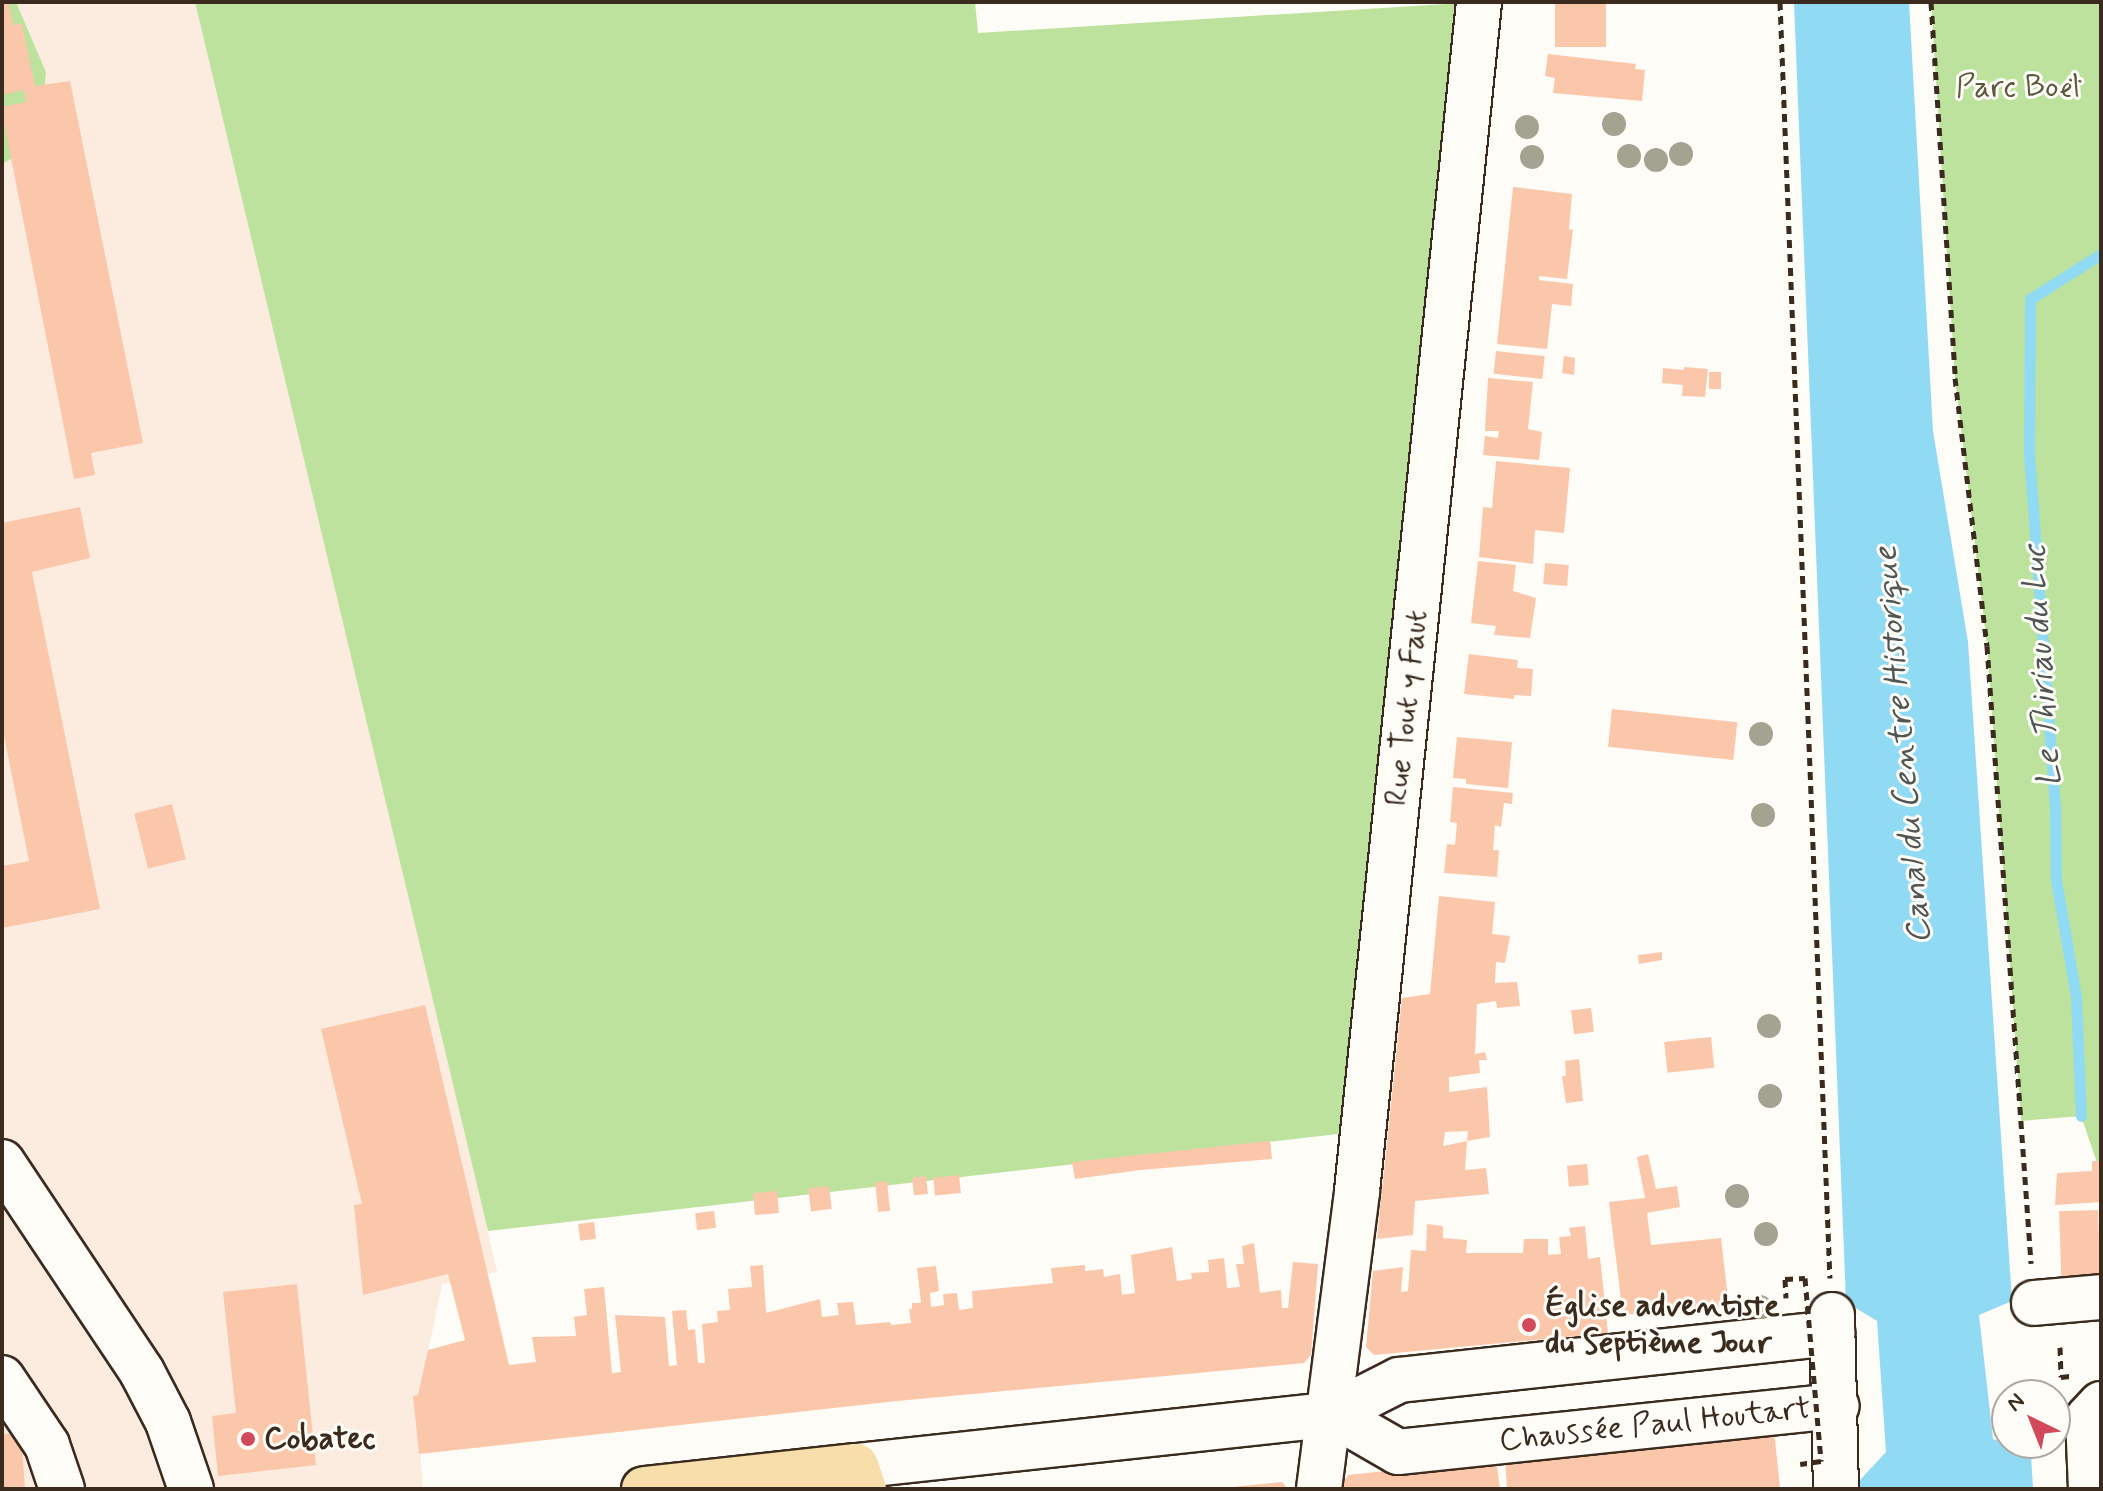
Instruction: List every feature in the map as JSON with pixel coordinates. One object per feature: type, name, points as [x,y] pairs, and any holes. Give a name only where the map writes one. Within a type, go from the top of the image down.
[{"type":"main road","points":[[644,1489],[860,1477]]},
{"type":"street","name":"Rue Tout y Faut","points":[[1319,1489],[1332,1414],[1479,2]]},
{"type":"street","points":[[2,1162],[142,1372],[168,1422],[191,1489]]},
{"type":"street","points":[[2034,1303],[2101,1297]]},
{"type":"street","points":[[860,1477],[1332,1414],[1399,1380],[1832,1324]]},
{"type":"street","name":"Chaussée Paul Houtart","points":[[1332,1414],[1398,1452],[1837,1406],[1832,1324]]},
{"type":"street","points":[[2,1378],[47,1445],[62,1489]]},
{"type":"street","points":[[1836,1489],[1837,1406]]},
{"type":"street","points":[[2091,1489],[2095,1411]]},
{"type":"path","points":[[1780,2],[1832,1324]]},
{"type":"path","points":[[1931,2],[1955,378],[1987,646],[2034,1303]]},
{"type":"path","points":[[1785,1279],[1805,1278],[1821,1461],[1800,1464]]},
{"type":"path","points":[[2060,1347],[2061,1377]]},
{"type":"shaded area","points":[[16,2],[195,2],[436,1004],[497,1272],[442,1284],[417,1405],[423,1489],[2,1489],[2,164],[39,144],[46,72]]},
{"type":"green space","points":[[2,2],[16,2],[46,72],[39,144],[2,164]]},
{"type":"green space","points":[[195,2],[975,2],[978,33],[1479,2],[1364,1131],[488,1231]]},
{"type":"green space","name":"Parc Boël","points":[[1931,2],[2101,2],[2101,1174],[2081,1116],[2021,1121],[1987,646],[1955,378]]},
{"type":"water","name":"Canal du Centre Historique","points":[[1794,2],[1909,2],[1933,431],[1968,642],[2012,1301],[1979,1315],[1991,1421],[1991,1459],[2031,1459],[2033,1489],[1860,1489],[1860,1480],[1886,1452],[1877,1321],[1846,1302]]},
{"type":"building","points":[[2,2],[8,2],[13,25],[22,24],[35,86],[70,81],[143,443],[91,453],[95,475],[74,479],[2,112],[2,107],[26,102],[24,90],[2,95]]},
{"type":"building","points":[[1555,2],[1606,2],[1606,47],[1555,47]]},
{"type":"building","points":[[1548,54],[1636,64],[1635,69],[1645,70],[1642,101],[1553,93],[1555,78],[1545,76]]},
{"type":"building","points":[[1513,187],[1572,194],[1569,229],[1573,230],[1567,279],[1539,276],[1539,280],[1573,284],[1571,306],[1552,304],[1547,349],[1497,344]]},
{"type":"building","points":[[1496,351],[1545,356],[1542,379],[1494,374]]},
{"type":"building","points":[[1564,356],[1575,358],[1574,375],[1562,373]]},
{"type":"building","points":[[1684,367],[1708,369],[1705,397],[1682,396],[1683,385],[1662,383],[1663,368],[1684,370]]},
{"type":"building","points":[[1709,372],[1721,372],[1721,389],[1709,389]]},
{"type":"building","points":[[1488,378],[1533,382],[1528,429],[1542,432],[1539,460],[1483,455],[1485,436],[1498,438],[1499,431],[1485,431]]},
{"type":"building","points":[[1496,461],[1570,468],[1564,533],[1535,530],[1533,564],[1479,557],[1483,507],[1492,508]]},
{"type":"building","points":[[80,507],[90,558],[32,572],[100,909],[2,928],[2,866],[29,861],[2,726],[2,523]]},
{"type":"building","points":[[1478,561],[1516,565],[1513,591],[1536,598],[1530,638],[1494,635],[1496,626],[1471,623]]},
{"type":"building","points":[[1545,563],[1569,565],[1567,586],[1543,584]]},
{"type":"building","points":[[1469,654],[1518,660],[1517,668],[1533,669],[1531,696],[1514,695],[1514,699],[1464,694]]},
{"type":"building","points":[[1612,709],[1737,722],[1733,760],[1608,747]]},
{"type":"building","points":[[1457,737],[1512,742],[1508,788],[1466,784],[1466,779],[1453,778]]},
{"type":"building","points":[[1453,787],[1513,793],[1512,804],[1504,803],[1501,827],[1495,825],[1493,850],[1499,850],[1497,877],[1444,873],[1447,844],[1455,845],[1457,823],[1450,822]]},
{"type":"building","points":[[172,804],[186,859],[148,869],[134,813]]},
{"type":"building","points":[[1439,896],[1495,902],[1492,934],[1510,936],[1505,963],[1496,962],[1495,983],[1517,982],[1520,1006],[1497,1008],[1496,1001],[1477,1004],[1475,1054],[1485,1052],[1487,1060],[1479,1060],[1480,1073],[1449,1077],[1449,1092],[1487,1087],[1490,1137],[1467,1141],[1465,1170],[1486,1168],[1489,1194],[1415,1201],[1413,1235],[1377,1239],[1402,998],[1430,994]],"holes":[[[1468,1131],[1467,1141],[1443,1146],[1445,1132]]]},
{"type":"building","points":[[1662,952],[1662,960],[1639,964],[1638,955]]},
{"type":"building","points":[[425,1005],[509,1365],[536,1362],[532,1337],[576,1336],[574,1317],[587,1315],[584,1289],[604,1287],[612,1373],[621,1372],[615,1315],[665,1317],[669,1366],[677,1365],[672,1311],[686,1310],[688,1330],[695,1329],[698,1363],[705,1363],[702,1324],[718,1322],[717,1311],[730,1310],[728,1289],[752,1287],[750,1266],[763,1265],[766,1313],[820,1299],[822,1317],[839,1315],[837,1303],[853,1302],[856,1325],[890,1322],[891,1325],[911,1323],[909,1309],[912,1309],[912,1303],[921,1303],[917,1268],[936,1266],[939,1291],[930,1293],[931,1307],[944,1305],[943,1294],[957,1293],[959,1310],[973,1308],[972,1291],[1053,1283],[1051,1268],[1085,1265],[1085,1271],[1103,1269],[1104,1277],[1120,1274],[1122,1295],[1135,1293],[1131,1255],[1172,1247],[1177,1281],[1192,1279],[1191,1273],[1209,1272],[1208,1260],[1224,1258],[1227,1288],[1240,1287],[1236,1264],[1244,1264],[1242,1246],[1254,1243],[1260,1293],[1281,1290],[1282,1308],[1288,1308],[1293,1262],[1318,1264],[1311,1355],[1304,1363],[897,1401],[419,1454],[413,1396],[418,1395],[428,1350],[465,1340],[448,1274],[363,1295],[354,1205],[362,1204],[321,1029]]},
{"type":"building","points":[[1591,1008],[1594,1032],[1574,1034],[1571,1010]]},
{"type":"building","points":[[1711,1037],[1714,1068],[1667,1073],[1664,1042]]},
{"type":"building","points":[[1579,1059],[1583,1101],[1566,1103],[1562,1076],[1566,1076],[1565,1061]]},
{"type":"building","points":[[1270,1141],[1272,1159],[1075,1179],[1072,1162]]},
{"type":"building","points":[[1648,1154],[1656,1189],[1677,1186],[1680,1207],[1647,1213],[1651,1245],[1721,1238],[1729,1307],[1623,1315],[1609,1202],[1645,1198],[1637,1157]]},
{"type":"building","points":[[2092,1161],[2101,1161],[2101,1202],[2055,1205],[2057,1173],[2092,1171]]},
{"type":"building","points":[[1587,1164],[1589,1185],[1569,1187],[1567,1166]]},
{"type":"building","points":[[959,1175],[961,1193],[935,1196],[933,1178]]},
{"type":"building","points":[[926,1176],[928,1194],[914,1195],[912,1177]]},
{"type":"building","points":[[887,1181],[890,1211],[878,1212],[875,1182]]},
{"type":"building","points":[[829,1186],[832,1209],[811,1211],[808,1189]]},
{"type":"building","points":[[777,1191],[779,1213],[755,1215],[753,1193]]},
{"type":"building","points":[[2098,1210],[2100,1280],[2061,1281],[2059,1211]]},
{"type":"building","points":[[714,1211],[716,1228],[697,1230],[695,1213]]},
{"type":"building","points":[[594,1222],[596,1239],[580,1241],[578,1224]]},
{"type":"building","points":[[1427,1224],[1443,1226],[1443,1238],[1467,1240],[1466,1253],[1523,1253],[1524,1239],[1548,1239],[1548,1255],[1561,1254],[1559,1237],[1571,1236],[1569,1228],[1585,1226],[1588,1259],[1600,1257],[1608,1333],[1374,1355],[1366,1347],[1373,1271],[1403,1267],[1401,1292],[1408,1291],[1411,1250],[1426,1251]]},
{"type":"building","points":[[297,1284],[316,1465],[218,1476],[212,1416],[236,1413],[223,1292]]},
{"type":"building","points":[[1768,1431],[1775,1439],[1780,1489],[1507,1489],[1505,1458]]},
{"type":"building","points":[[21,1433],[25,1489],[2,1489],[2,1434]]},
{"type":"building","points":[[1496,1459],[1500,1489],[1339,1489],[1348,1475]]},
{"type":"building","points":[[1282,1482],[1288,1489],[1232,1489],[1232,1487]]},
{"type":"waterway","name":"Le Thiriau du Luc","points":[[2081,1116],[2076,997],[2056,880],[2055,807],[2029,455],[2030,299],[2101,254]]},
{"type":"place","name":"Église adventiste du Septième Jour","points":[[1529,1325]]},
{"type":"place","name":"Cobatec","points":[[248,1439]]}]
